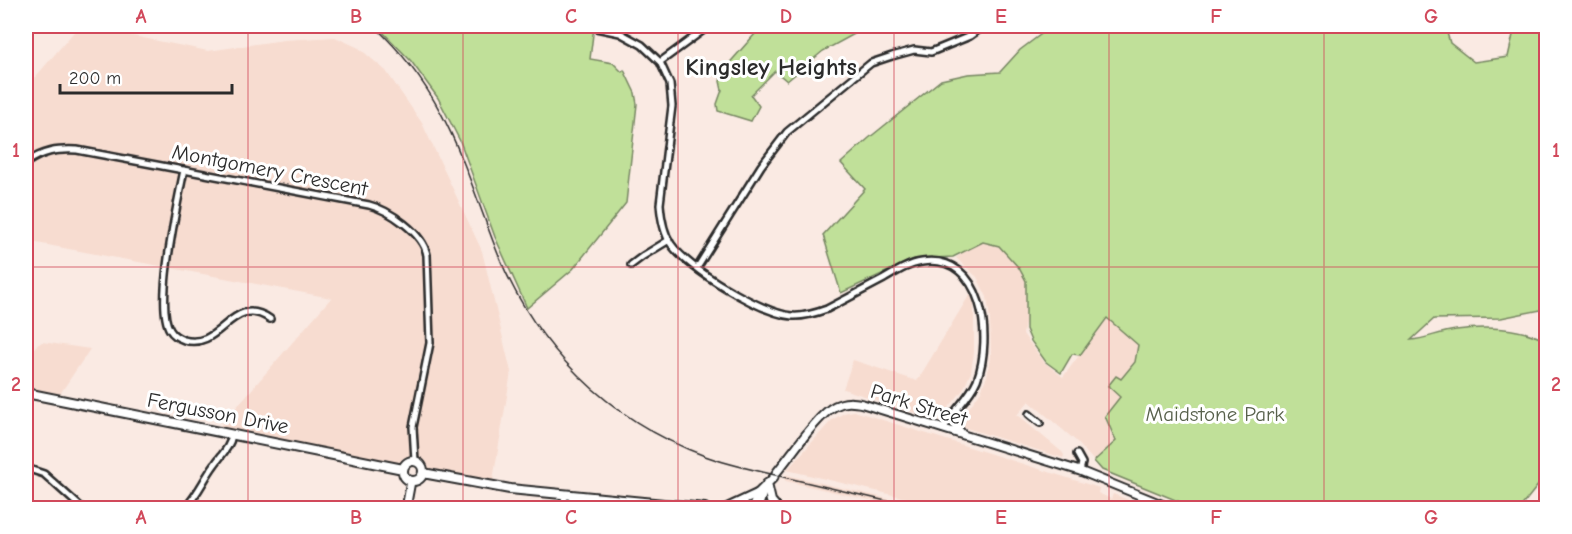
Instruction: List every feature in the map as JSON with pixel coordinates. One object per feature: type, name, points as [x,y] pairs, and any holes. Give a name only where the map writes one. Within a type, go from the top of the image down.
[{"type":"main road","name":"Fergusson Drive","points":[[26,393],[403,469]]},
{"type":"main road","points":[[415,461],[422,466],[423,473],[419,480],[411,481],[406,478],[403,469],[407,463],[415,461]]},
{"type":"main road","points":[[423,473],[510,489],[705,508]]},
{"type":"main road","points":[[766,486],[771,501],[777,508]]},
{"type":"main road","points":[[727,508],[757,494]]},
{"type":"street","points":[[660,62],[710,26]]},
{"type":"street","points":[[697,268],[761,166],[787,132],[871,63],[914,51],[931,52],[970,36],[984,26]]},
{"type":"street","points":[[596,28],[608,29],[632,38],[660,62],[670,84],[672,103],[660,204],[662,220],[669,240],[683,257],[697,268],[754,304],[779,314],[793,316],[815,314],[827,309],[919,262],[938,263],[956,270],[970,281],[975,288],[981,307],[983,332],[979,373],[969,395],[943,429]]},
{"type":"street","name":"Montgomery Crescent","points":[[26,163],[37,155],[55,149],[78,150],[375,206],[391,214],[422,241],[427,255],[430,343],[413,427],[415,461]]},
{"type":"street","points":[[184,170],[167,267],[165,309],[169,329],[182,340],[199,342],[213,336],[234,316],[254,312],[270,319]]},
{"type":"street","points":[[631,265],[669,240]]},
{"type":"street","name":"Park Street","points":[[757,494],[822,416],[835,406],[849,402],[863,404],[1080,471],[1172,508]]},
{"type":"street","points":[[956,412],[955,425],[962,435]]},
{"type":"street","points":[[1029,414],[1040,423]]},
{"type":"street","points":[[185,508],[228,447],[232,435]]},
{"type":"street","points":[[1077,454],[1082,463],[1080,471]]},
{"type":"street","points":[[26,468],[44,474],[82,508]]},
{"type":"street","points":[[406,508],[411,481]]},
{"type":"street","name":"Park Street","points":[[758,508],[766,486]]},
{"type":"street","points":[[753,508],[757,494]]},
{"type":"street","points":[[563,508],[565,495]]},
{"type":"shaded area","points":[[79,26],[95,26],[103,30],[208,51],[284,40],[335,37],[359,48],[386,71],[422,123],[482,251],[511,372],[492,486],[423,470],[415,461],[407,463],[403,469],[232,435],[220,426],[331,298],[26,241],[26,88]]},
{"type":"shaded area","points":[[979,239],[1003,247],[1028,279],[1030,296],[1023,334],[1044,362],[1063,377],[1107,318],[1138,345],[1135,362],[1121,380],[1108,386],[1120,397],[1116,441],[1094,461],[1076,441],[1029,401],[1017,415],[1062,452],[1063,458],[960,426],[960,420],[981,391],[991,358],[987,297],[977,277],[956,258]]},
{"type":"shaded area","points":[[970,294],[974,303],[974,352],[971,372],[963,390],[941,417],[932,418],[843,389],[853,360],[917,381]]},
{"type":"shaded area","points":[[42,342],[90,349],[60,394],[26,387],[26,359]]},
{"type":"shaded area","points":[[854,411],[1090,485],[1099,488],[1098,493],[1111,499],[1113,494],[1149,508],[948,508],[787,470],[832,420],[844,413]]},
{"type":"shaded area","points":[[785,475],[927,508],[905,508],[786,481]]},
{"type":"green space","points":[[377,26],[594,26],[590,59],[613,63],[622,72],[624,70],[635,93],[637,104],[626,203],[573,269],[527,308],[495,237],[460,141],[438,98],[411,61]]},
{"type":"green space","points":[[762,26],[876,26],[858,32],[823,51],[787,81],[775,71],[751,95],[759,106],[751,121],[718,111],[717,104],[722,90],[720,81],[726,67]]},
{"type":"green space","name":"Maidstone Park","points":[[1052,26],[1445,26],[1450,43],[1474,62],[1508,57],[1515,26],[1546,26],[1546,309],[1501,318],[1434,319],[1411,340],[1456,330],[1490,328],[1514,330],[1546,341],[1546,481],[1543,479],[1520,508],[1195,508],[1102,470],[1094,461],[1116,441],[1105,416],[1120,397],[1108,386],[1116,376],[1121,379],[1135,362],[1138,345],[1107,318],[1080,355],[1072,354],[1061,373],[1046,362],[1031,341],[1026,329],[1026,281],[1019,268],[999,246],[983,242],[953,257],[914,259],[841,293],[823,235],[865,189],[841,163],[941,80],[968,74],[1000,72],[1020,50]]},
{"type":"railway","points":[[374,26],[399,51],[435,103],[461,157],[496,249],[531,317],[578,375],[606,400],[637,422],[670,441],[725,463],[916,508]]},
{"type":"district","name":"Kingsley Heights","points":[[771,67]]}]
